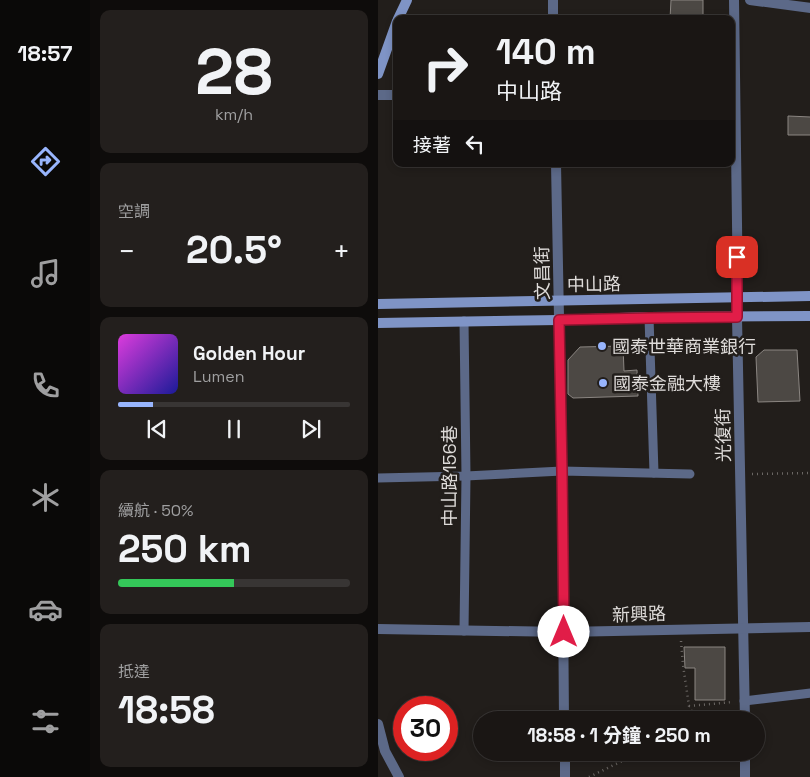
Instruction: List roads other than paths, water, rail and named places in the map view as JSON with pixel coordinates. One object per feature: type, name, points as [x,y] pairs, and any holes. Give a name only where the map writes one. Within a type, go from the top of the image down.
[{"type":"street","points":[[399,15],[406,0]]},
{"type":"street","points":[[553,0],[553,15]]},
{"type":"street","name":"光復街","points":[[734,0],[734,15]]},
{"type":"street","points":[[750,0],[810,8]]},
{"type":"street","points":[[378,74],[393,31]]},
{"type":"street","name":"光復街","points":[[735,74],[744,711]]},
{"type":"street","points":[[378,95],[393,95]]},
{"type":"street","name":"文昌街","points":[[556,167],[562,471],[564,711]]},
{"type":"street","name":"中山路","points":[[378,304],[810,296]]},
{"type":"street","name":"中山路","points":[[378,323],[810,316]]},
{"type":"street","name":"新興路","points":[[378,629],[564,632],[810,627]]},
{"type":"street","points":[[378,724],[385,751],[399,777]]},
{"type":"street","points":[[564,761],[565,777]]},
{"type":"street","points":[[745,761],[745,777]]},
{"type":"lane","points":[[649,318],[654,473]]},
{"type":"lane","name":"中山路156巷","points":[[464,322],[466,476],[464,631]]},
{"type":"lane","points":[[378,478],[562,471],[690,474]]},
{"type":"lane","points":[[744,701],[810,693]]},
{"type":"place","name":"國泰世華商業銀行","points":[[602,346]]},
{"type":"place","name":"國泰金融大樓","points":[[603,383]]}]
